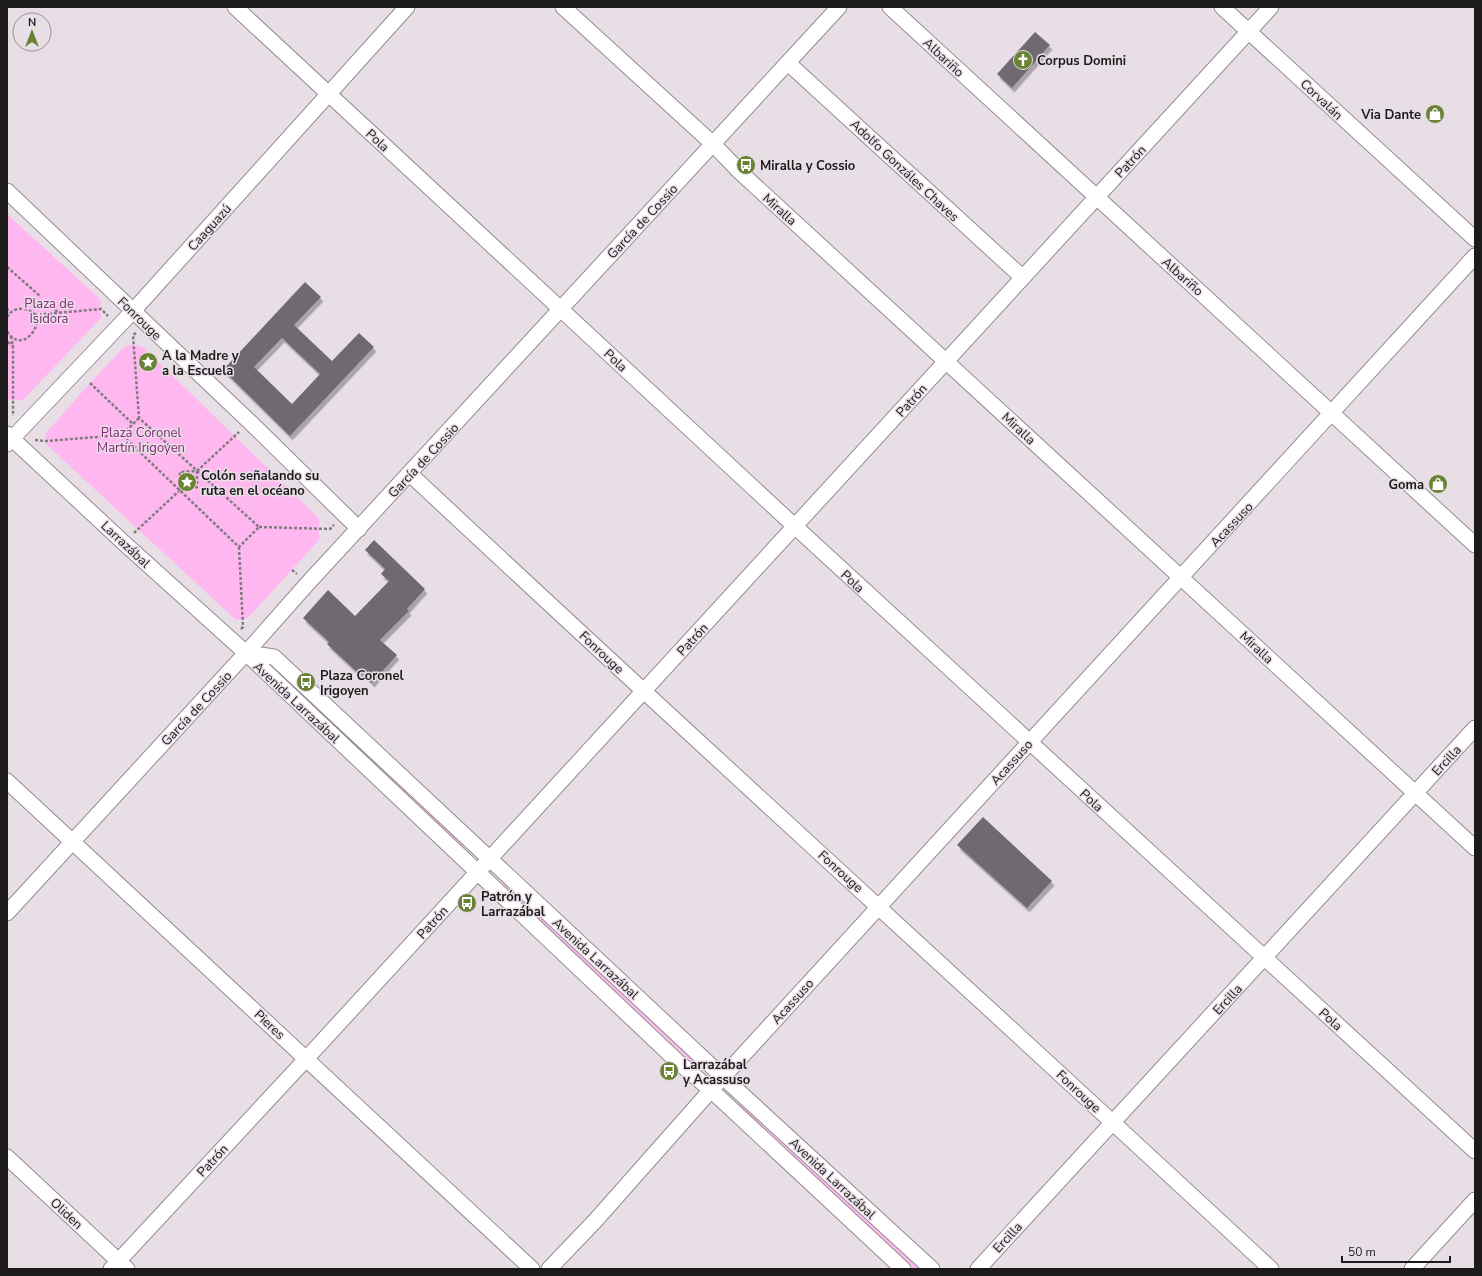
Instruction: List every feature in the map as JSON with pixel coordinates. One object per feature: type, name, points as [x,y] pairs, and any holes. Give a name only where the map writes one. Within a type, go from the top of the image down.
[{"type":"street","name":"Pola","points":[[235,7],[795,527],[1475,1151]]},
{"type":"street","name":"Caaguazú","points":[[9,438],[133,312],[407,7]]},
{"type":"street","name":"Miralla","points":[[563,7],[713,144],[740,172],[1475,848]]},
{"type":"street","name":"García de Cossio","points":[[7,913],[560,309],[839,7]]},
{"type":"street","name":"Albariño","points":[[890,7],[1475,545]]},
{"type":"street","name":"Corvalán","points":[[1222,7],[1475,239]]},
{"type":"street","name":"Patrón","points":[[118,1266],[490,858],[947,361],[1022,277],[1271,7]]},
{"type":"street","name":"Adolfo Gonzáles Chaves","points":[[788,63],[1022,277]]},
{"type":"street","name":"Fonrouge","points":[[7,191],[251,423],[359,529]]},
{"type":"street","name":"Acassuso","points":[[549,1269],[595,1221],[711,1090],[1029,742],[1182,578],[1475,256]]},
{"type":"street","name":"Larrazábal","points":[[9,438],[246,653]]},
{"type":"street","name":"Fonrouge","points":[[410,474],[1271,1269]]},
{"type":"street","name":"Avenida Larrazábal","points":[[246,653],[274,657],[723,1077],[932,1269]]},
{"type":"street","name":"Avenida Larrazábal","points":[[246,653],[678,1062],[711,1090],[903,1269]]},
{"type":"street","name":"Ercilla","points":[[978,1269],[1475,728]]},
{"type":"street","name":"Pieres","points":[[7,781],[307,1058],[532,1269]]},
{"type":"street","name":"Oliden","points":[[7,1158],[118,1266]]},
{"type":"street","points":[[1412,1269],[1475,1200]]},
{"type":"path","points":[[7,268],[40,296]]},
{"type":"path","points":[[52,306],[58,313]]},
{"type":"path","points":[[7,308],[9,313]]},
{"type":"path","points":[[7,317],[9,313],[19,308],[25,309],[34,315],[100,309],[127,335],[133,335],[146,324]]},
{"type":"path","points":[[7,331],[12,336],[22,340],[27,338],[32,335],[37,325],[34,315]]},
{"type":"path","points":[[133,335],[139,418],[259,527],[330,529],[345,515]]},
{"type":"path","points":[[12,336],[14,400],[9,438],[46,441],[122,435],[139,418]]},
{"type":"path","points":[[8,342],[13,346]]},
{"type":"path","points":[[90,383],[134,424]]},
{"type":"path","points":[[179,491],[180,472],[197,471],[234,436],[251,423]]},
{"type":"path","points":[[122,435],[239,547],[243,627],[231,640]]},
{"type":"path","points":[[124,543],[138,528],[179,491],[196,487],[197,471]]},
{"type":"path","points":[[239,547],[259,527]]},
{"type":"green space","name":"Plaza de Isidora","points":[[7,214],[100,299],[101,318],[23,400],[7,400]]},
{"type":"green space","name":"Plaza Coronel Martín Irigoyen","points":[[129,345],[143,347],[319,518],[319,540],[248,618],[236,620],[47,445],[45,434],[90,383],[124,347]]},
{"type":"green space","points":[[274,666],[465,844],[462,847],[270,669]]},
{"type":"green space","points":[[506,883],[697,1061],[694,1064],[502,886]]},
{"type":"green space","points":[[741,1101],[921,1269],[914,1269],[737,1105]]},
{"type":"building","name":"Corpus Domini","points":[[1035,32],[1050,45],[1012,88],[997,74]]},
{"type":"building","points":[[305,282],[321,297],[294,325],[332,361],[359,333],[374,347],[290,436],[223,370]],"holes":[[[282,338],[320,374],[292,404],[254,367]]]},
{"type":"building","points":[[374,540],[425,589],[407,609],[409,611],[380,640],[397,655],[372,683],[361,672],[359,674],[327,644],[329,642],[303,618],[328,590],[355,616],[389,581],[381,574],[385,569],[365,550]]},
{"type":"building","points":[[983,817],[1052,881],[1027,908],[957,845]]},
{"type":"place","name":"Corpus Domini","points":[[1023,60]]},
{"type":"place","name":"Via Dante","points":[[1435,114]]},
{"type":"place","name":"Miralla y Cossio","points":[[746,165]]},
{"type":"place","name":"A la Madre y a la Escuela","points":[[148,362]]},
{"type":"place","name":"Colón señalando su ruta en el océano","points":[[187,482]]},
{"type":"place","name":"Goma","points":[[1438,484]]},
{"type":"place","name":"Plaza Coronel Irigoyen","points":[[306,682]]},
{"type":"place","name":"Patrón y Larrazábal","points":[[467,903]]},
{"type":"place","name":"Larrazábal y Acassuso","points":[[669,1071]]}]
